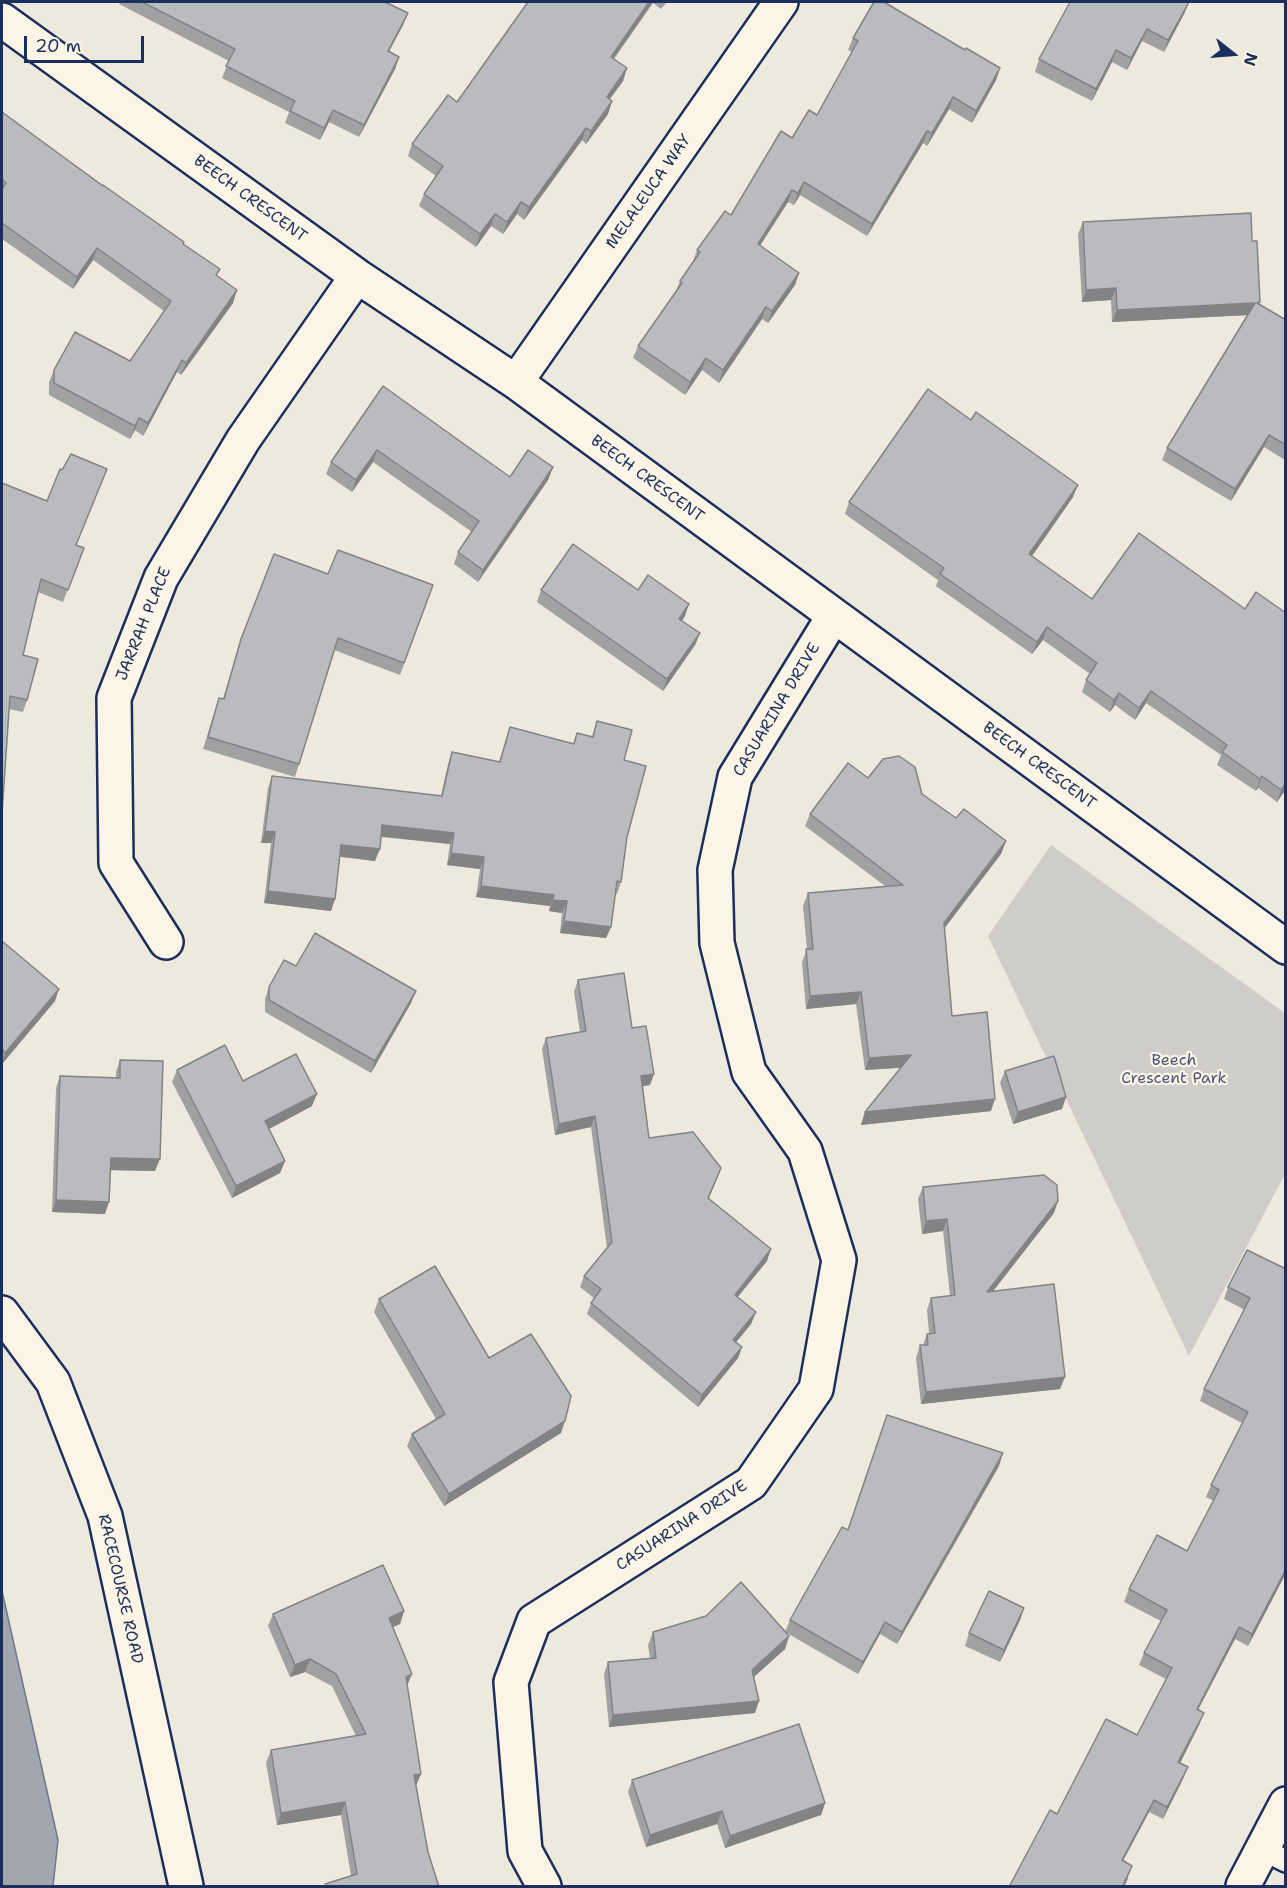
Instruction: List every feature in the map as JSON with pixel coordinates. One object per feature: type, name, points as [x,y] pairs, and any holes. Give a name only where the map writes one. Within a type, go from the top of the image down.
[{"type":"street","name":"MELALEUCA WAY","points":[[516,382],[781,2]]},
{"type":"street","name":"BEECH CRESCENT","points":[[2,20],[357,276],[516,382],[1286,947]]},
{"type":"street","name":"JARRAH PLACE","points":[[166,942],[116,863],[114,698],[161,578],[243,440],[357,276]]},
{"type":"street","name":"CASUARINA DRIVE","points":[[544,1887],[525,1851],[511,1682],[534,1621],[751,1483],[816,1389],[839,1260],[805,1151],[749,1072],[717,943],[715,870],[735,777],[833,616]]},
{"type":"street","name":"RACECOURSE ROAD","points":[[2,1313],[52,1382],[105,1516],[186,1887]]},
{"type":"street","points":[[1243,1887],[1274,1855],[1286,1804]]},
{"type":"green space","name":"Beech Crescent Park","points":[[1051,845],[1285,1013],[1285,1174],[1189,1356],[988,936]]},
{"type":"shaded area","points":[[2,1591],[58,1840],[53,1886],[2,1886]]},
{"type":"building","points":[[142,2],[385,2],[408,13],[388,51],[399,57],[364,125],[333,110],[324,128],[290,111],[295,101],[226,66],[235,49]]},
{"type":"building","points":[[528,2],[649,2],[611,57],[627,68],[607,97],[612,101],[591,131],[586,128],[529,207],[521,202],[507,222],[495,214],[480,234],[424,194],[443,166],[412,144],[448,95],[457,102]]},
{"type":"building","points":[[874,2],[884,2],[1000,68],[976,111],[953,97],[932,133],[927,131],[872,224],[804,182],[798,193],[792,190],[758,244],[799,273],[772,311],[766,307],[723,370],[706,358],[690,382],[638,346],[682,283],[680,281],[700,252],[697,250],[725,211],[731,215],[781,131],[792,138],[809,110],[817,115],[858,41],[853,38]]},
{"type":"building","points":[[1070,2],[1189,2],[1168,40],[1147,29],[1131,58],[1116,50],[1096,89],[1039,59]]},
{"type":"building","points":[[2,112],[220,269],[216,275],[237,290],[186,363],[182,360],[148,423],[139,418],[135,426],[54,383],[54,370],[75,332],[130,361],[171,301],[97,248],[77,277],[2,223],[2,189],[6,183],[2,179]]},
{"type":"building","points":[[1251,213],[1252,241],[1257,241],[1260,302],[1257,303],[1286,320],[1286,445],[1269,435],[1235,489],[1167,448],[1255,303],[1117,310],[1116,288],[1086,290],[1083,222]]},
{"type":"building","points":[[383,386],[510,477],[528,450],[553,467],[483,570],[458,552],[479,521],[377,450],[356,480],[331,462]]},
{"type":"building","points":[[928,389],[971,420],[976,412],[1078,485],[1029,554],[1092,599],[1139,533],[1245,609],[1256,592],[1286,613],[1286,783],[1281,790],[1262,776],[1260,779],[1222,752],[1227,745],[1151,691],[1139,708],[1119,693],[1114,700],[1086,680],[1097,663],[1047,627],[1037,642],[940,574],[944,568],[849,502]]},
{"type":"building","points":[[71,454],[107,469],[76,545],[84,548],[68,590],[41,579],[23,655],[38,659],[27,700],[10,696],[2,814],[2,483],[47,501],[60,469],[62,470]]},
{"type":"building","points":[[573,544],[638,590],[648,575],[689,604],[679,619],[700,633],[667,679],[541,590]]},
{"type":"building","points":[[338,550],[433,585],[404,663],[338,638],[299,764],[208,737],[219,698],[224,699],[241,639],[274,554],[328,574]]},
{"type":"building","points":[[597,721],[632,730],[624,760],[646,766],[627,837],[621,882],[617,881],[611,927],[564,921],[567,901],[553,900],[554,895],[481,886],[484,857],[451,853],[454,833],[382,825],[380,849],[341,845],[335,899],[268,891],[275,832],[265,831],[272,776],[442,796],[452,752],[500,762],[510,727],[574,744],[577,733],[593,737]]},
{"type":"building","points":[[899,756],[915,767],[922,794],[956,818],[964,809],[1006,841],[944,923],[952,1016],[987,1012],[995,1099],[865,1112],[911,1055],[869,1058],[861,992],[810,996],[806,949],[813,949],[808,893],[903,885],[810,814],[848,763],[868,778],[883,759]]},
{"type":"building","points":[[315,933],[416,991],[375,1061],[269,1000],[269,987],[284,960],[296,966]]},
{"type":"building","points":[[2,941],[59,989],[5,1053],[2,1049]]},
{"type":"building","points":[[624,973],[632,1028],[646,1026],[654,1074],[641,1076],[649,1138],[693,1132],[721,1168],[708,1198],[771,1249],[735,1295],[756,1312],[733,1340],[742,1347],[702,1395],[591,1303],[601,1289],[584,1276],[612,1242],[595,1116],[559,1124],[546,1038],[586,1031],[578,980]]},
{"type":"building","points":[[225,1045],[243,1081],[296,1054],[317,1094],[265,1121],[285,1161],[236,1186],[177,1070]]},
{"type":"building","points":[[1054,1056],[1066,1097],[1018,1112],[1005,1071]]},
{"type":"building","points":[[120,1060],[163,1061],[160,1159],[111,1158],[109,1202],[56,1200],[60,1076],[120,1078]]},
{"type":"building","points":[[1044,1175],[1057,1185],[1058,1201],[987,1292],[1054,1284],[1065,1377],[926,1392],[920,1345],[928,1345],[927,1334],[935,1333],[931,1298],[955,1295],[947,1219],[926,1221],[923,1187]]},
{"type":"building","points":[[1247,1250],[1286,1269],[1286,1569],[1252,1634],[1239,1627],[1197,1709],[1204,1713],[1178,1762],[1188,1767],[1167,1807],[1154,1800],[1122,1860],[1132,1866],[1122,1887],[1009,1887],[1050,1810],[1057,1814],[1106,1719],[1137,1735],[1172,1668],[1144,1653],[1167,1610],[1129,1589],[1157,1535],[1187,1551],[1219,1490],[1211,1485],[1248,1412],[1204,1389],[1250,1298],[1228,1287]]},
{"type":"building","points":[[435,1266],[489,1358],[531,1334],[571,1396],[565,1421],[449,1494],[412,1434],[445,1414],[379,1299]]},
{"type":"building","points":[[887,1415],[1003,1453],[902,1632],[885,1622],[863,1662],[790,1620],[842,1527],[848,1530]]},
{"type":"building","points":[[383,1565],[404,1611],[389,1618],[412,1674],[406,1677],[421,1774],[414,1775],[428,1852],[439,1887],[326,1887],[325,1884],[357,1874],[345,1802],[281,1813],[271,1750],[366,1734],[336,1674],[310,1659],[295,1665],[273,1614]]},
{"type":"building","points":[[741,1582],[789,1636],[752,1670],[759,1701],[613,1715],[608,1662],[656,1658],[653,1632],[706,1616]]},
{"type":"building","points":[[989,1591],[1024,1608],[1004,1650],[969,1633]]},
{"type":"building","points":[[799,1724],[825,1803],[730,1836],[722,1811],[650,1835],[632,1780]]}]
